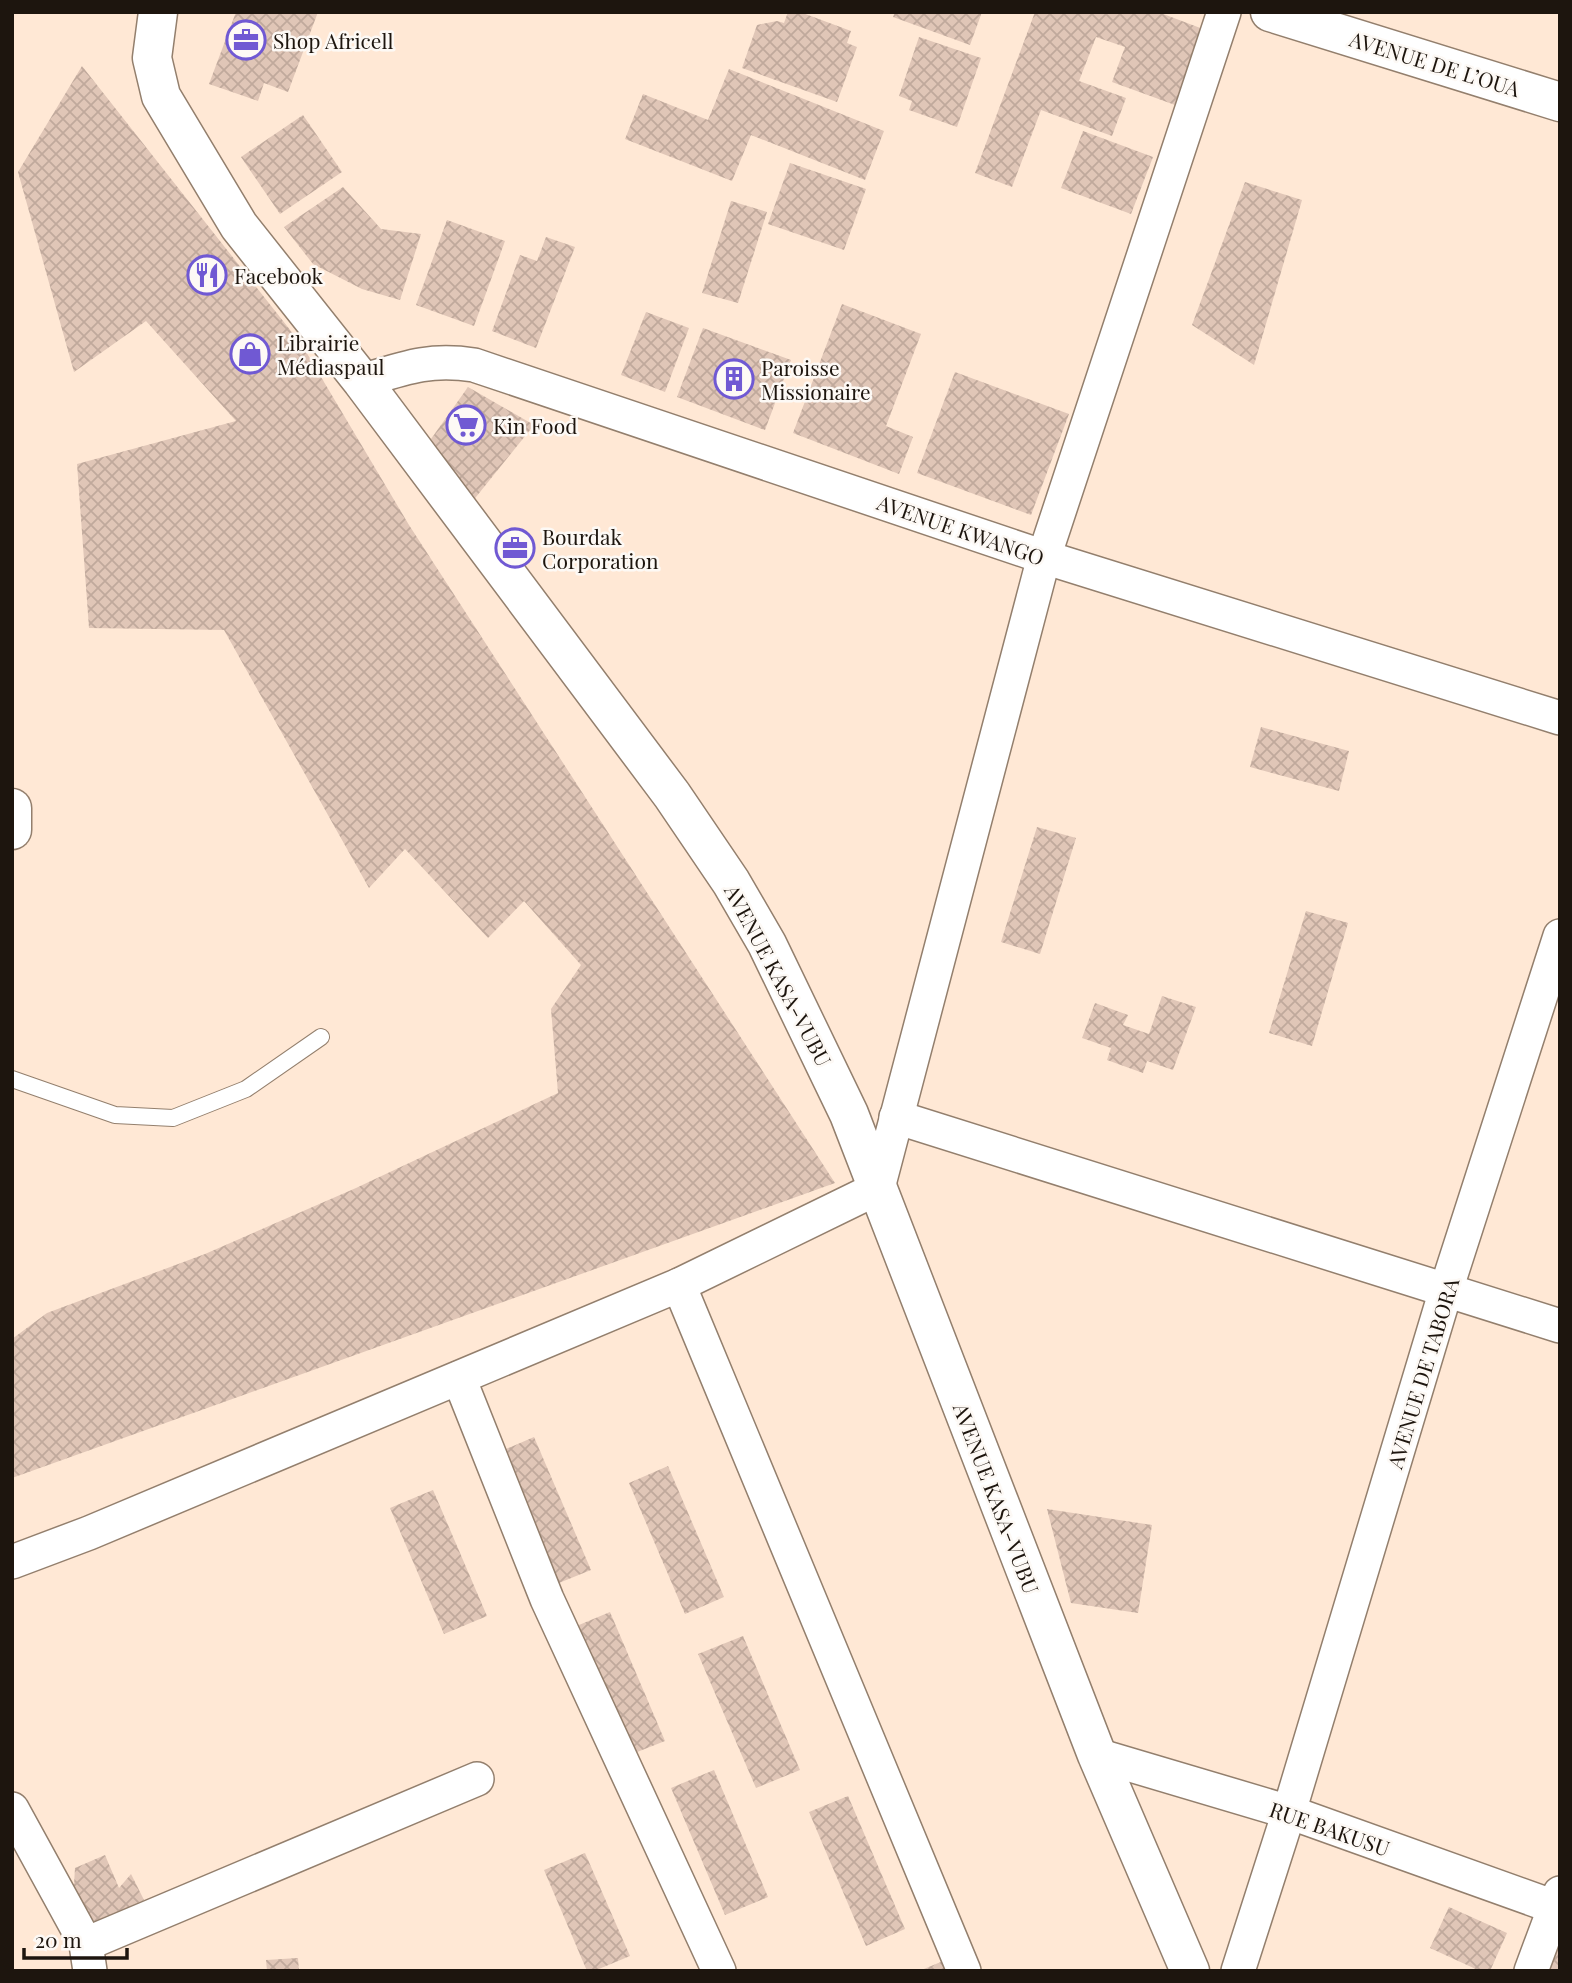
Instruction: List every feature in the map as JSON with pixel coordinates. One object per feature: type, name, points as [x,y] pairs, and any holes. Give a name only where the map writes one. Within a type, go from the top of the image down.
[{"type":"main road","name":"AVENUE KASA-VUBU","points":[[158,12],[152,58],[161,96],[239,226],[362,381],[672,795],[730,882],[767,944],[849,1114],[1181,1968]]},
{"type":"main road","name":"AVENUE DE L’OUA","points":[[1270,12],[1560,102]]},
{"type":"main road","points":[[12,808],[12,830]]},
{"type":"street","points":[[12,1562],[89,1533],[679,1285],[878,1188],[1044,557],[1224,12]]},
{"type":"street","name":"AVENUE KWANGO","points":[[362,381],[422,363],[451,361],[474,365],[1044,557],[1560,718]]},
{"type":"street","name":"AVENUE DE TABORA","points":[[1238,1971],[1289,1812],[1446,1290],[1560,936]]},
{"type":"street","points":[[897,1117],[1560,1326]]},
{"type":"street","points":[[679,1285],[964,1971]]},
{"type":"street","points":[[459,1378],[547,1599],[719,1971]]},
{"type":"street","points":[[12,1581],[89,1533]]},
{"type":"street","name":"RUE BAKUSU","points":[[1097,1755],[1289,1812],[1558,1903]]},
{"type":"street","points":[[12,1809],[88,1957],[477,1779]]},
{"type":"street","points":[[1531,1971],[1558,1903]]},
{"type":"lane","points":[[12,1079],[115,1115],[173,1118],[246,1088],[321,1037]]},
{"type":"building","points":[[236,12],[318,12],[288,92],[264,83],[258,101],[209,84]]},
{"type":"building","points":[[788,12],[800,12],[851,31],[847,43],[857,47],[837,102],[742,68],[757,25],[777,21],[784,23]]},
{"type":"building","points":[[895,12],[982,12],[970,45],[893,17]]},
{"type":"building","points":[[1035,12],[1158,12],[1203,29],[1175,105],[1112,82],[1125,47],[1096,37],[1079,81],[1126,98],[1112,136],[1041,110],[1012,187],[975,173]]},
{"type":"building","points":[[919,37],[981,58],[957,127],[909,110],[912,101],[899,96]]},
{"type":"building","points":[[82,66],[302,345],[409,525],[835,1183],[12,1478],[12,1339],[47,1313],[205,1254],[356,1188],[558,1093],[551,1009],[581,965],[524,901],[488,938],[405,849],[369,888],[224,630],[89,628],[77,464],[236,421],[146,321],[74,372],[18,172]]},
{"type":"building","points":[[729,69],[884,131],[865,180],[751,135],[732,181],[625,139],[643,94],[708,120]]},
{"type":"building","points":[[303,115],[342,172],[280,214],[241,157]]},
{"type":"building","points":[[1083,131],[1153,157],[1131,214],[1061,188]]},
{"type":"building","points":[[790,163],[866,189],[844,250],[768,224]]},
{"type":"building","points":[[1245,182],[1302,200],[1254,365],[1192,325]]},
{"type":"building","points":[[343,187],[381,229],[421,234],[400,300],[362,289],[313,264],[284,227]]},
{"type":"building","points":[[731,201],[767,212],[738,303],[702,293]]},
{"type":"building","points":[[447,220],[505,241],[474,326],[416,305]]},
{"type":"building","points":[[546,237],[575,247],[536,348],[492,331],[520,255],[537,261]]},
{"type":"building","points":[[842,304],[921,334],[886,426],[913,437],[899,474],[793,433]]},
{"type":"building","points":[[646,312],[689,328],[665,392],[621,375]]},
{"type":"building","name":"Paroisse Missionaire","points":[[703,328],[791,360],[765,430],[677,397]]},
{"type":"building","points":[[955,372],[1069,414],[1031,515],[917,473]]},
{"type":"building","points":[[468,387],[534,425],[472,502],[431,439]]},
{"type":"building","points":[[1261,727],[1349,751],[1339,791],[1250,767]]},
{"type":"building","points":[[1037,827],[1076,838],[1040,954],[1001,942]]},
{"type":"building","points":[[1306,911],[1348,923],[1312,1046],[1269,1033]]},
{"type":"building","points":[[1162,996],[1196,1007],[1173,1070],[1147,1061],[1143,1073],[1107,1060],[1111,1048],[1082,1038],[1095,1003],[1128,1015],[1123,1025],[1149,1034]]},
{"type":"building","points":[[534,1437],[591,1570],[549,1587],[492,1455]]},
{"type":"building","points":[[668,1466],[724,1597],[685,1614],[629,1483]]},
{"type":"building","points":[[433,1490],[487,1616],[444,1634],[390,1508]]},
{"type":"building","points":[[1047,1509],[1152,1525],[1138,1613],[1071,1603]]},
{"type":"building","points":[[610,1612],[665,1741],[622,1758],[567,1630]]},
{"type":"building","points":[[743,1636],[800,1770],[756,1788],[698,1654]]},
{"type":"building","points":[[714,1770],[768,1897],[725,1915],[671,1788]]},
{"type":"building","points":[[848,1796],[905,1929],[866,1946],[809,1812]]},
{"type":"building","points":[[585,1853],[630,1956],[594,1971],[587,1971],[544,1870]]},
{"type":"building","points":[[105,1855],[119,1888],[131,1874],[144,1900],[96,1923],[73,1900],[75,1868]]},
{"type":"building","points":[[1449,1907],[1507,1933],[1490,1971],[1480,1971],[1430,1948]]},
{"type":"building","points":[[1560,1937],[1560,1971],[1546,1971]]},
{"type":"building","points":[[298,1958],[299,1971],[267,1971],[266,1960]]},
{"type":"building","points":[[948,1959],[953,1971],[919,1971]]},
{"type":"place","name":"Shop Africell","points":[[246,40]]},
{"type":"place","name":"Facebook","points":[[207,275]]},
{"type":"place","name":"Librairie Médiaspaul","points":[[250,354]]},
{"type":"place","name":"Paroisse Missionaire","points":[[734,379]]},
{"type":"place","name":"Kin Food","points":[[466,425]]},
{"type":"place","name":"Bourdak Corporation","points":[[515,548]]}]
